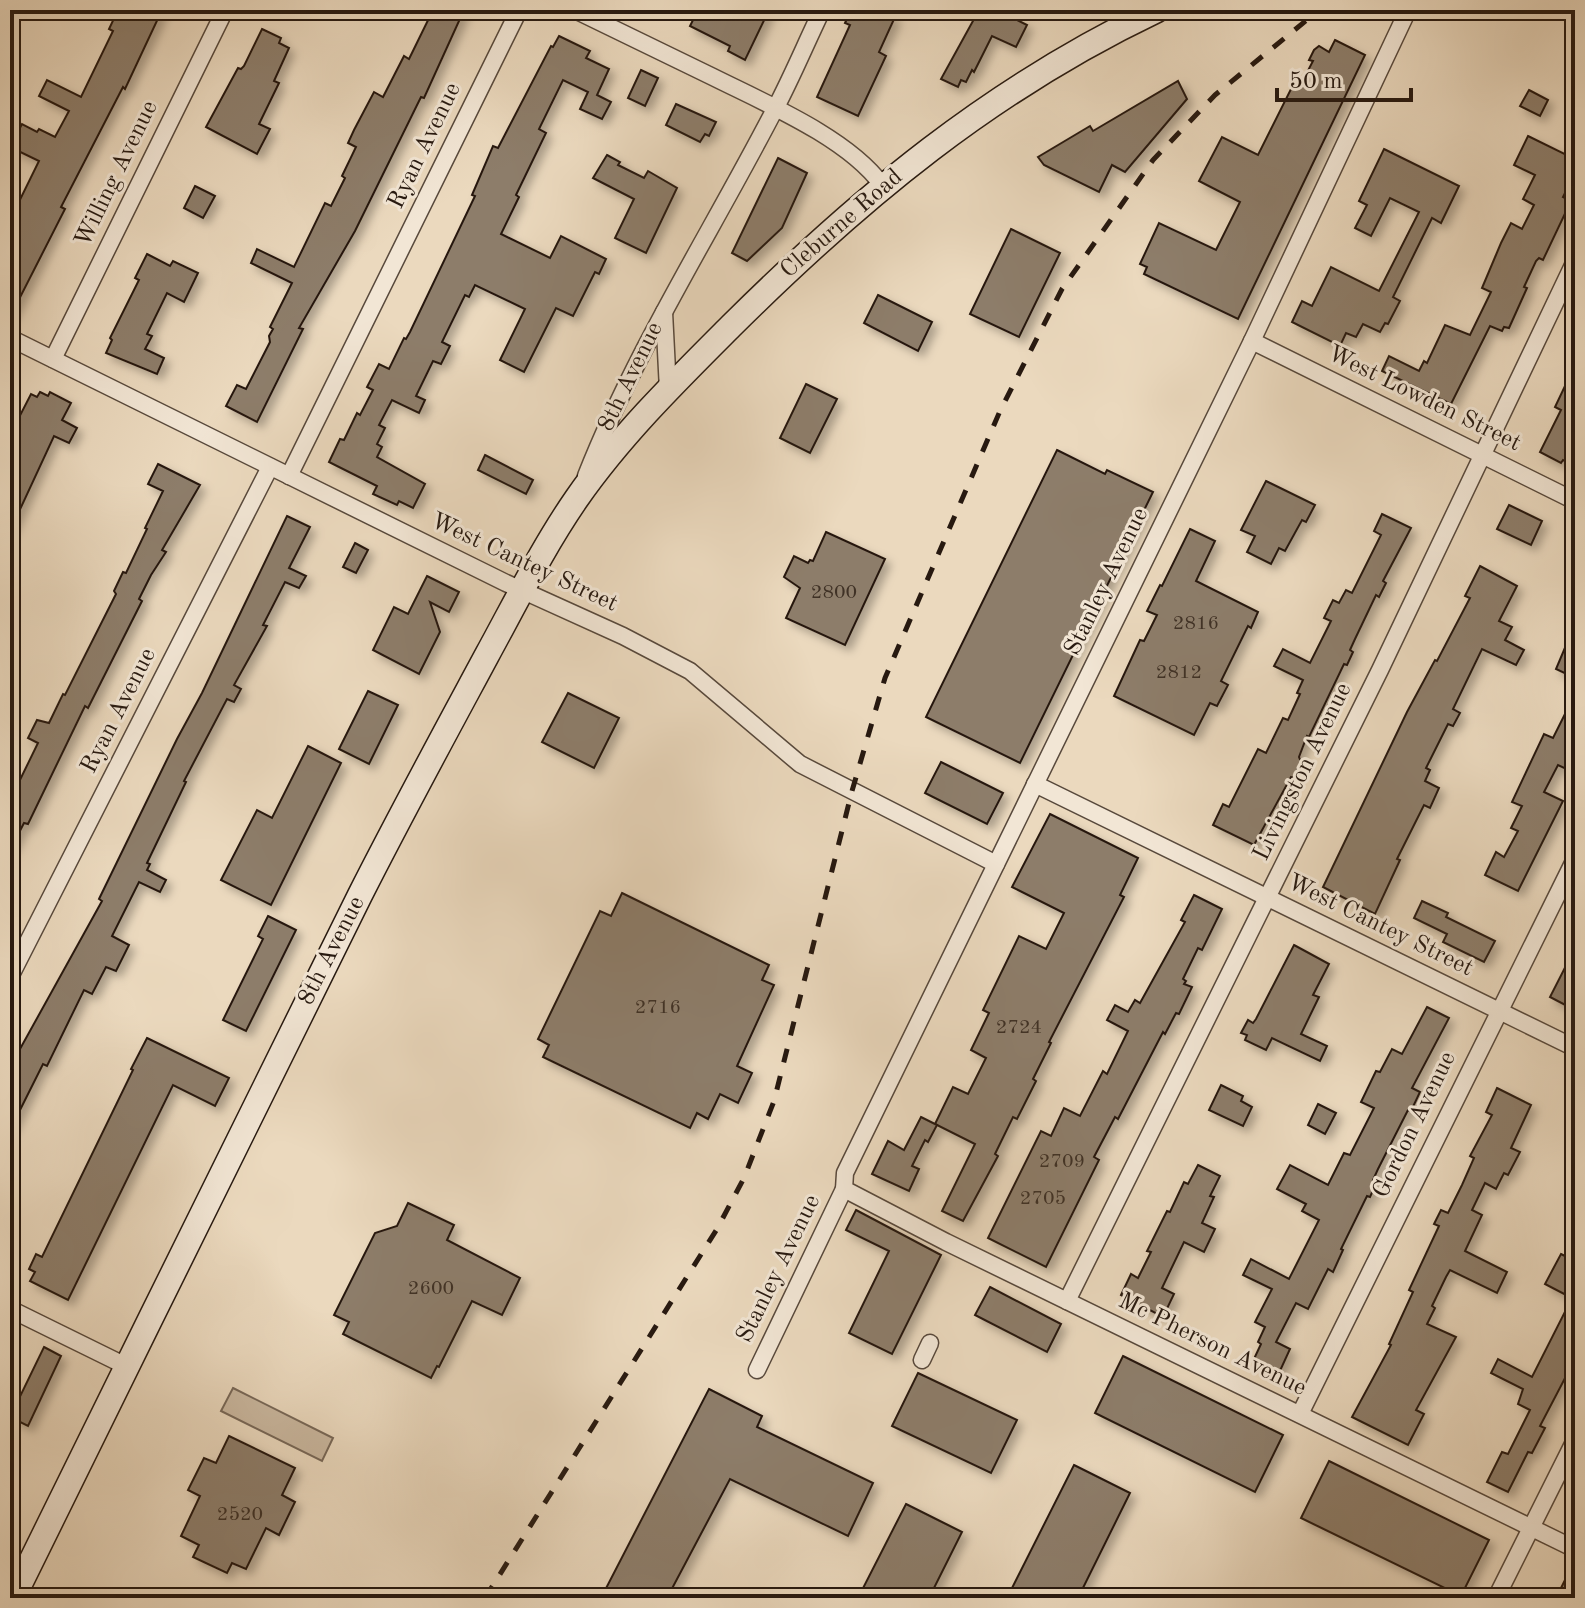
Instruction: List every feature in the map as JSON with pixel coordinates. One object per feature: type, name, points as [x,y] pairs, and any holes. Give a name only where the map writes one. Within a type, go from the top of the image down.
[{"type":"main road","name":"Cleburne Road","points":[[577,498],[642,417],[668,390],[790,267],[882,185],[955,129],[1123,18],[1157,10]]},
{"type":"main road","name":"8th Avenue","points":[[13,1598],[412,791],[577,498]]},
{"type":"street","name":"Willing Avenue","points":[[53,359],[225,10]]},
{"type":"street","name":"Ryan Avenue","points":[[289,476],[519,10]]},
{"type":"street","points":[[575,10],[776,108],[836,143],[869,168],[882,185]]},
{"type":"street","name":"8th Avenue","points":[[577,498],[606,424],[664,311],[776,108],[822,10]]},
{"type":"street","name":"Stanley Avenue","points":[[757,1370],[844,1181],[1252,341],[1408,10]]},
{"type":"street","name":"Livingston Avenue","points":[[1067,1301],[1267,898],[1575,261]]},
{"type":"street","name":"8th Avenue","points":[[664,311],[668,390]]},
{"type":"street","name":"West Cantey Street","points":[[10,338],[690,671],[800,764],[996,864]]},
{"type":"street","name":"West Lowden Street","points":[[1252,341],[1575,501]]},
{"type":"street","name":"Ryan Avenue","points":[[10,977],[270,467]]},
{"type":"street","name":"West Cantey Street","points":[[1035,784],[1575,1048]]},
{"type":"street","name":"Gordon Avenue","points":[[1300,1414],[1575,859]]},
{"type":"street","name":"Mc Pherson Avenue","points":[[844,1181],[1067,1301],[1575,1549]]},
{"type":"street","points":[[10,1309],[128,1367]]},
{"type":"street","points":[[922,1360],[930,1343]]},
{"type":"street","points":[[1496,1598],[1575,1440]]},
{"type":"shaded area","points":[[233,1388],[333,1438],[322,1461],[221,1411]]},
{"type":"building","points":[[118,10],[162,10],[125,89],[123,87],[61,207],[65,209],[10,317],[10,220],[39,161],[10,147],[22,124],[55,137],[69,111],[39,96],[47,80],[81,97],[113,31],[109,29]]},
{"type":"building","points":[[433,10],[464,10],[424,98],[421,97],[355,231],[299,328],[303,329],[257,422],[226,406],[237,385],[246,389],[270,342],[273,329],[270,327],[292,283],[251,263],[257,249],[294,267],[325,203],[331,206],[345,178],[342,176],[356,147],[348,143],[374,92],[383,97],[404,56],[409,59]]},
{"type":"building","points":[[698,10],[769,10],[745,60],[728,51],[730,46],[690,26]]},
{"type":"building","points":[[851,10],[880,10],[895,17],[879,52],[886,56],[858,116],[817,97],[850,25],[845,23]]},
{"type":"building","points":[[979,10],[997,10],[1027,25],[1016,47],[992,36],[974,72],[972,70],[966,82],[961,80],[958,87],[941,79]]},
{"type":"building","points":[[262,29],[281,38],[279,43],[289,48],[274,81],[279,83],[259,124],[270,129],[257,154],[206,127],[238,68],[244,66]]},
{"type":"building","points":[[559,36],[590,51],[586,58],[609,69],[597,95],[611,102],[602,119],[580,109],[588,92],[563,80],[539,129],[546,133],[501,234],[550,258],[561,236],[606,259],[599,274],[595,272],[573,316],[556,308],[524,372],[500,360],[525,309],[475,285],[469,297],[465,295],[442,342],[450,346],[441,364],[433,361],[416,396],[425,400],[419,413],[392,400],[379,425],[385,428],[377,444],[382,447],[377,457],[425,484],[413,508],[399,501],[397,505],[373,494],[377,486],[329,462],[340,439],[344,440],[373,390],[367,387],[379,364],[389,369],[410,332],[475,196],[472,195],[493,146],[498,148]]},
{"type":"building","points":[[1335,40],[1365,55],[1238,319],[1144,274],[1147,267],[1140,264],[1159,223],[1216,250],[1240,202],[1199,181],[1222,137],[1258,155],[1294,83],[1300,86],[1313,61],[1309,60],[1314,50],[1319,46],[1329,52]]},
{"type":"building","points":[[641,70],[658,78],[645,106],[628,98]]},
{"type":"building","points":[[1178,81],[1187,99],[1125,172],[1112,165],[1099,192],[1044,165],[1038,157],[1090,126],[1093,131]]},
{"type":"building","points":[[1529,90],[1548,100],[1540,116],[1520,106]]},
{"type":"building","points":[[676,104],[716,122],[709,136],[705,134],[700,142],[666,125]]},
{"type":"building","points":[[1528,136],[1575,159],[1575,173],[1563,197],[1571,201],[1543,260],[1539,258],[1536,261],[1509,328],[1504,327],[1502,331],[1490,326],[1451,404],[1382,371],[1389,356],[1419,371],[1424,361],[1427,363],[1445,325],[1470,335],[1491,292],[1482,288],[1501,243],[1511,223],[1522,229],[1534,205],[1523,199],[1535,175],[1514,165]]},
{"type":"building","points":[[1384,149],[1459,186],[1441,223],[1432,218],[1393,297],[1400,301],[1388,324],[1385,323],[1380,332],[1363,324],[1356,337],[1346,333],[1340,346],[1292,322],[1302,301],[1312,306],[1331,267],[1379,291],[1419,212],[1390,198],[1371,236],[1355,228],[1367,205],[1359,201]]},
{"type":"building","points":[[607,155],[620,162],[618,165],[644,178],[648,171],[677,188],[646,253],[615,238],[634,199],[593,178]]},
{"type":"building","points":[[778,158],[807,173],[782,228],[747,261],[732,253]]},
{"type":"building","points":[[195,186],[215,196],[203,218],[184,208]]},
{"type":"building","points":[[1011,229],[1060,253],[1019,337],[970,314]]},
{"type":"building","points":[[147,254],[170,266],[173,261],[198,273],[184,302],[167,293],[147,334],[152,336],[145,349],[164,358],[157,374],[106,353],[112,340],[110,338],[139,280],[135,278]]},
{"type":"building","points":[[878,295],[932,322],[918,351],[864,323]]},
{"type":"building","points":[[1575,365],[1575,451],[1569,463],[1563,460],[1561,463],[1540,452],[1561,410],[1555,407]]},
{"type":"building","points":[[806,384],[837,399],[810,453],[780,438]]},
{"type":"building","points":[[40,392],[48,396],[50,392],[71,403],[62,420],[77,428],[69,443],[54,436],[10,531],[10,435],[31,394],[37,397]]},
{"type":"building","points":[[1057,450],[1105,474],[1107,470],[1153,492],[1020,763],[926,717]]},
{"type":"building","points":[[485,455],[533,480],[526,494],[478,470]]},
{"type":"building","points":[[158,464],[200,485],[162,550],[166,552],[151,575],[139,599],[142,601],[88,708],[85,706],[28,824],[24,823],[10,850],[10,792],[14,785],[17,786],[38,743],[28,738],[37,720],[49,723],[65,695],[116,594],[114,591],[123,572],[126,573],[147,529],[163,491],[148,484]]},
{"type":"building","points":[[1266,481],[1315,505],[1306,522],[1302,520],[1285,551],[1279,548],[1271,564],[1247,552],[1255,536],[1241,530]]},
{"type":"building","points":[[1509,505],[1542,521],[1531,545],[1497,529]]},
{"type":"building","points":[[1382,514],[1411,528],[1383,581],[1386,583],[1379,597],[1376,595],[1355,639],[1347,665],[1344,664],[1307,736],[1299,757],[1301,762],[1254,845],[1213,825],[1223,804],[1229,807],[1258,749],[1266,753],[1283,718],[1288,720],[1300,694],[1297,693],[1303,680],[1274,666],[1283,649],[1310,663],[1331,621],[1324,618],[1333,600],[1339,603],[1346,590],[1352,593],[1381,535],[1374,531]]},
{"type":"building","points":[[287,516],[310,527],[289,568],[306,576],[299,588],[285,582],[263,625],[267,626],[234,685],[241,689],[234,702],[227,699],[184,781],[147,863],[150,864],[147,870],[166,880],[160,892],[139,882],[112,936],[129,945],[116,971],[106,967],[92,994],[84,990],[47,1066],[43,1064],[10,1130],[10,1067],[102,901],[99,899]]},
{"type":"building","points":[[1190,529],[1215,541],[1196,581],[1258,612],[1221,681],[1228,685],[1217,706],[1210,703],[1194,735],[1114,696],[1140,640],[1144,641],[1157,615],[1147,611]]},
{"type":"building","points":[[826,532],[885,559],[845,645],[786,618],[800,588],[784,577],[794,556],[808,563],[813,561]]},
{"type":"building","points":[[355,543],[368,550],[356,573],[343,567]]},
{"type":"building","points":[[1480,566],[1517,586],[1499,621],[1512,627],[1505,640],[1524,650],[1516,665],[1482,649],[1453,709],[1460,713],[1453,726],[1448,724],[1426,768],[1430,770],[1425,781],[1439,788],[1430,808],[1424,805],[1397,859],[1400,860],[1375,914],[1323,887],[1407,712],[1470,598],[1465,596]]},
{"type":"building","points":[[427,576],[459,592],[449,612],[430,602],[440,632],[419,674],[373,650],[394,607],[408,614]]},
{"type":"building","points":[[1575,624],[1575,678],[1556,669]]},
{"type":"building","points":[[368,691],[398,705],[369,764],[339,749]]},
{"type":"building","points":[[568,693],[619,718],[594,768],[542,742]]},
{"type":"building","points":[[1575,694],[1575,773],[1558,765],[1544,792],[1563,801],[1518,891],[1485,875],[1496,852],[1504,857],[1518,831],[1511,828],[1522,806],[1512,802],[1544,734],[1553,738]]},
{"type":"building","points":[[308,746],[341,763],[271,905],[221,880],[257,810],[272,818]]},
{"type":"building","points":[[941,762],[1003,793],[987,824],[925,793]]},
{"type":"building","points":[[1050,814],[1138,858],[1120,895],[1124,897],[1049,1042],[1033,1079],[1036,1081],[1017,1119],[1013,1117],[995,1154],[998,1156],[963,1221],[942,1211],[975,1144],[935,1124],[953,1087],[968,1094],[986,1058],[971,1050],[989,1013],[983,1010],[1019,936],[1046,949],[1064,913],[1012,887]]},
{"type":"building","points":[[622,893],[769,965],[762,980],[774,985],[737,1066],[752,1073],[738,1103],[720,1094],[708,1119],[697,1113],[690,1128],[543,1057],[549,1045],[538,1039],[600,911],[611,916]]},
{"type":"building","points":[[1194,895],[1222,909],[1202,950],[1198,948],[1183,979],[1186,981],[1184,984],[1192,987],[1179,1014],[1176,1013],[1165,1034],[1163,1032],[1118,1119],[1115,1117],[1094,1157],[1099,1160],[1046,1267],[988,1238],[1041,1131],[1051,1136],[1064,1108],[1080,1116],[1103,1071],[1107,1074],[1128,1031],[1107,1020],[1115,1005],[1128,1012],[1135,1000],[1140,1003],[1185,922],[1181,920]]},
{"type":"building","points":[[1422,901],[1448,913],[1446,917],[1495,941],[1484,962],[1443,942],[1447,934],[1414,918]]},
{"type":"building","points":[[268,916],[296,930],[246,1031],[223,1020],[263,939],[258,936]]},
{"type":"building","points":[[1294,945],[1329,964],[1313,995],[1319,997],[1301,1034],[1327,1046],[1320,1061],[1272,1038],[1266,1050],[1245,1040],[1247,1035],[1241,1033],[1248,1020],[1253,1023],[1256,1019]]},
{"type":"building","points":[[1575,948],[1575,1010],[1550,997]]},
{"type":"building","points":[[1427,1007],[1449,1018],[1412,1088],[1420,1092],[1378,1169],[1373,1180],[1377,1182],[1341,1249],[1333,1272],[1328,1269],[1308,1309],[1296,1303],[1276,1342],[1290,1349],[1279,1373],[1274,1371],[1253,1361],[1265,1327],[1255,1322],[1272,1289],[1243,1275],[1251,1259],[1289,1279],[1319,1220],[1302,1211],[1306,1204],[1277,1189],[1290,1165],[1328,1185],[1344,1153],[1350,1155],[1374,1108],[1361,1102],[1376,1071],[1380,1072],[1392,1049],[1402,1054]]},
{"type":"building","points":[[147,1038],[229,1078],[215,1106],[173,1085],[68,1300],[30,1281],[35,1272],[29,1269],[36,1254],[42,1257]]},
{"type":"building","points":[[1221,1085],[1243,1096],[1241,1101],[1252,1107],[1243,1126],[1209,1110]]},
{"type":"building","points":[[1497,1088],[1531,1105],[1511,1148],[1520,1152],[1508,1175],[1504,1173],[1496,1189],[1485,1183],[1472,1210],[1482,1215],[1465,1251],[1507,1272],[1497,1293],[1450,1270],[1432,1306],[1435,1308],[1427,1324],[1456,1337],[1416,1410],[1424,1414],[1408,1445],[1352,1417],[1391,1345],[1413,1292],[1409,1290],[1439,1226],[1434,1224],[1441,1210],[1448,1213],[1474,1158],[1470,1156],[1492,1115],[1486,1112]]},
{"type":"building","points":[[1318,1104],[1336,1113],[1325,1134],[1308,1125]]},
{"type":"building","points":[[921,1117],[937,1125],[928,1142],[925,1140],[912,1166],[919,1169],[909,1191],[872,1174],[888,1141],[904,1150]]},
{"type":"building","points":[[1198,1165],[1220,1176],[1202,1223],[1215,1229],[1204,1252],[1184,1242],[1162,1288],[1174,1294],[1163,1317],[1121,1295],[1131,1274],[1138,1278],[1151,1252],[1147,1251],[1167,1211],[1170,1212],[1184,1182],[1188,1184]]},
{"type":"building","points":[[408,1203],[454,1225],[447,1240],[520,1278],[502,1315],[472,1301],[431,1378],[343,1334],[349,1322],[334,1315],[375,1233],[397,1226]]},
{"type":"building","points":[[856,1210],[941,1255],[892,1354],[849,1333],[889,1251],[846,1230]]},
{"type":"building","points":[[1561,1254],[1575,1261],[1575,1359],[1540,1426],[1545,1428],[1532,1453],[1528,1452],[1508,1492],[1487,1482],[1502,1452],[1508,1454],[1530,1410],[1518,1404],[1523,1389],[1491,1373],[1498,1359],[1532,1377],[1572,1298],[1545,1284]]},
{"type":"building","points":[[990,1287],[1061,1324],[1047,1352],[975,1315]]},
{"type":"building","points":[[44,1347],[61,1356],[28,1426],[10,1417]]},
{"type":"building","points":[[1123,1356],[1283,1435],[1255,1492],[1095,1413]]},
{"type":"building","points":[[918,1373],[1017,1420],[991,1473],[892,1426]]},
{"type":"building","points":[[709,1389],[762,1416],[757,1427],[873,1483],[848,1536],[730,1479],[667,1598],[601,1598]]},
{"type":"building","points":[[229,1436],[295,1468],[282,1495],[295,1502],[279,1535],[266,1528],[246,1569],[232,1563],[227,1573],[193,1557],[199,1545],[181,1536],[200,1496],[188,1490],[204,1458],[216,1463]]},
{"type":"building","points":[[1329,1461],[1489,1540],[1461,1596],[1301,1518]]},
{"type":"building","points":[[1074,1465],[1130,1493],[1078,1598],[1007,1598]]},
{"type":"building","points":[[906,1504],[962,1532],[929,1598],[858,1598]]},
{"type":"building","points":[[1575,1560],[1575,1598],[1556,1598]]},
{"type":"railway","points":[[485,1598],[717,1229],[744,1178],[774,1101],[852,791],[885,678],[1000,411],[1062,289],[1153,160],[1215,95],[1319,10]]}]
